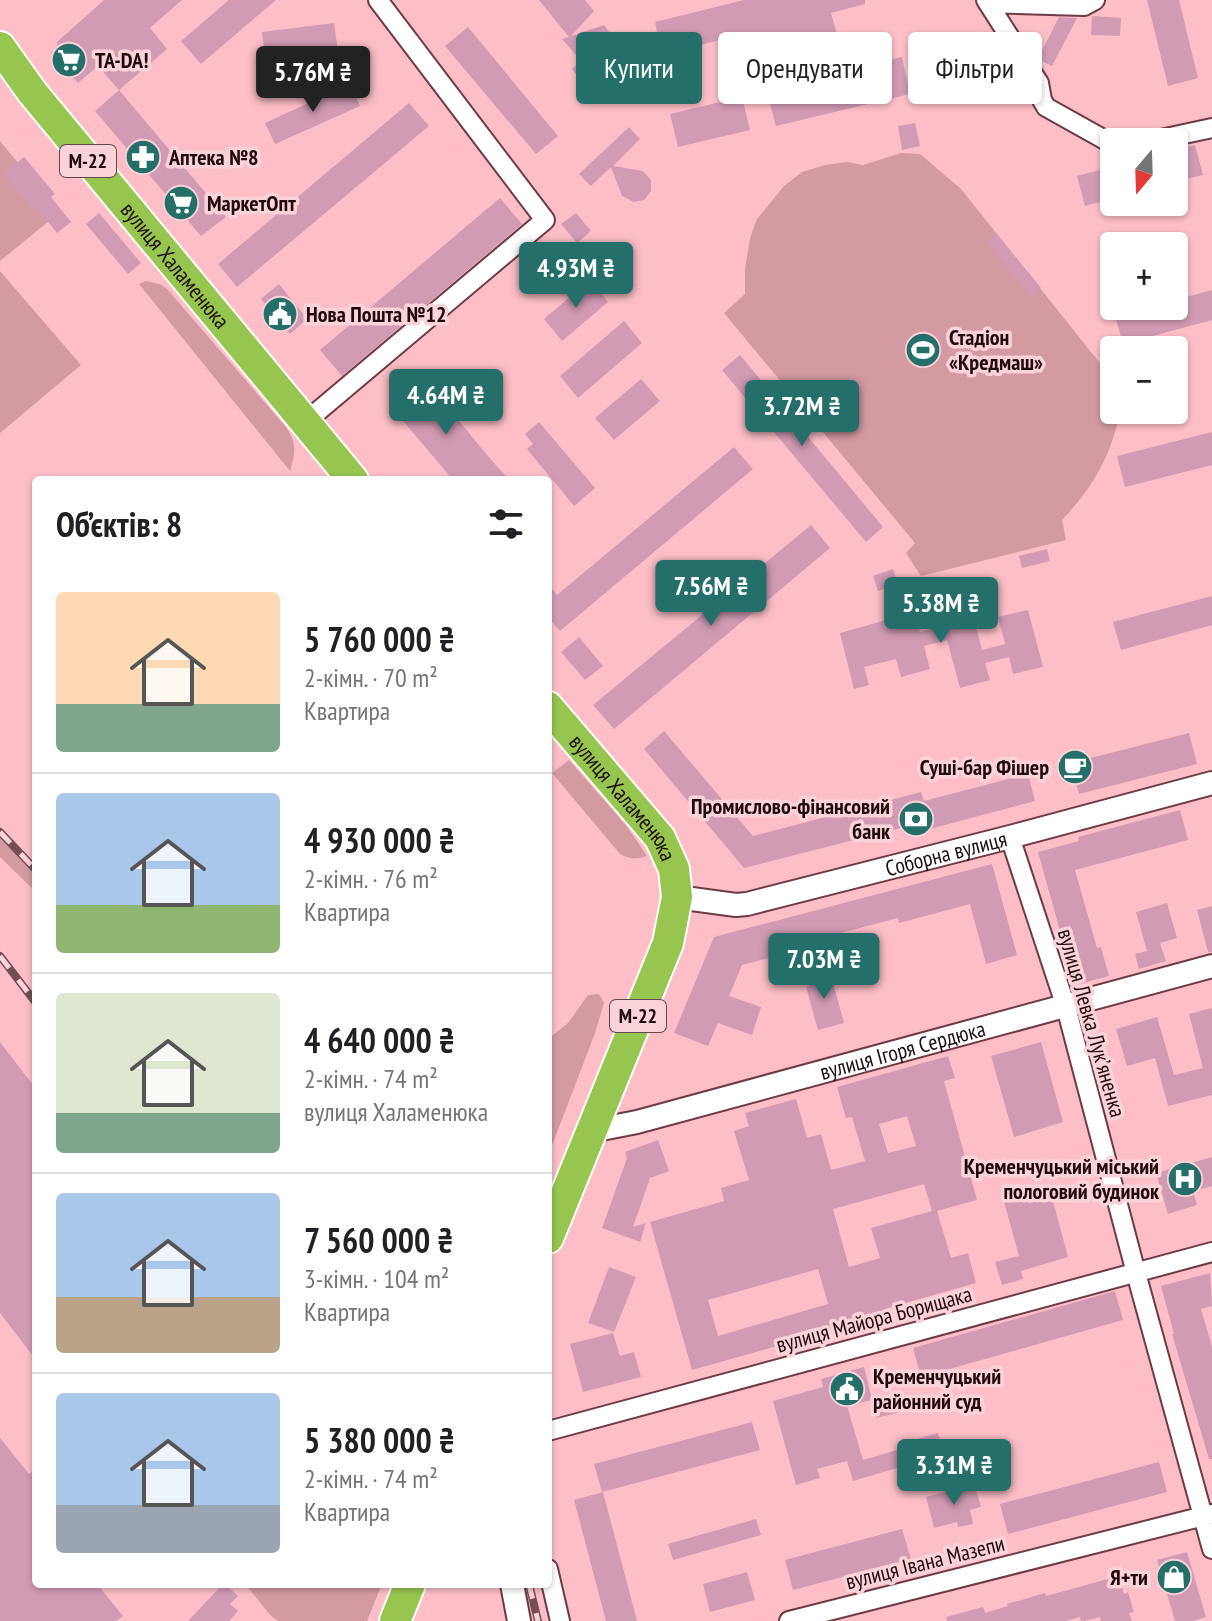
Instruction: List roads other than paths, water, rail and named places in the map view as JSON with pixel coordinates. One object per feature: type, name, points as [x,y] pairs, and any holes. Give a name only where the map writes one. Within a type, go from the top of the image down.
[{"type":"highway","name":"вулиця Халаменюка","points":[[0,47],[32,92],[350,476]]},
{"type":"highway","name":"вулиця Халаменюка","points":[[552,712],[660,838],[674,869],[677,897]]},
{"type":"highway","name":"М-22","points":[[552,1228],[668,943],[677,897]]},
{"type":"highway","points":[[395,1621],[408,1588]]},
{"type":"street","points":[[304,423],[545,220],[378,0]]},
{"type":"street","points":[[987,2],[1084,6],[1095,0]]},
{"type":"street","points":[[987,2],[1039,83],[1046,107],[1100,137]]},
{"type":"street","points":[[1188,133],[1212,128]]},
{"type":"street","name":"Соборна вулиця","points":[[677,897],[747,904],[1212,783]]},
{"type":"street","name":"вулиця Левка Лукʼяненка","points":[[1010,837],[1066,1007],[1136,1273],[1207,1516],[1212,1549]]},
{"type":"street","name":"вулиця Ігоря Сердюка","points":[[591,1131],[637,1122],[1212,966]]},
{"type":"street","name":"вулиця Майора Борищака","points":[[552,1430],[1212,1252]]},
{"type":"street","name":"вулиця Івана Мазепи","points":[[789,1621],[1207,1516]]},
{"type":"street","points":[[552,1586],[560,1621]]},
{"type":"street","points":[[513,1588],[519,1621]]},
{"type":"railway","points":[[0,832],[32,866]]},
{"type":"railway","points":[[0,956],[32,998]]},
{"type":"railway","points":[[530,1588],[538,1621]]},
{"type":"place","name":"TA-DA!","points":[[69,60]]},
{"type":"place","name":"Аптека №8","points":[[143,157]]},
{"type":"place","name":"МаркетОпт","points":[[181,203]]},
{"type":"place","name":"Нова Пошта №12","points":[[280,314]]},
{"type":"place","name":"Стадіон «Кредмаш»","points":[[923,350]]},
{"type":"place","name":"Суші-бар Фішер","points":[[1075,767]]},
{"type":"place","name":"Промислово-фінансовий банк","points":[[916,819]]},
{"type":"place","name":"Кременчуцький міський пологовий будинок","points":[[1185,1179]]},
{"type":"place","name":"Кременчуцький районний суд","points":[[847,1389]]},
{"type":"place","name":"Я+ти","points":[[1174,1577]]}]
